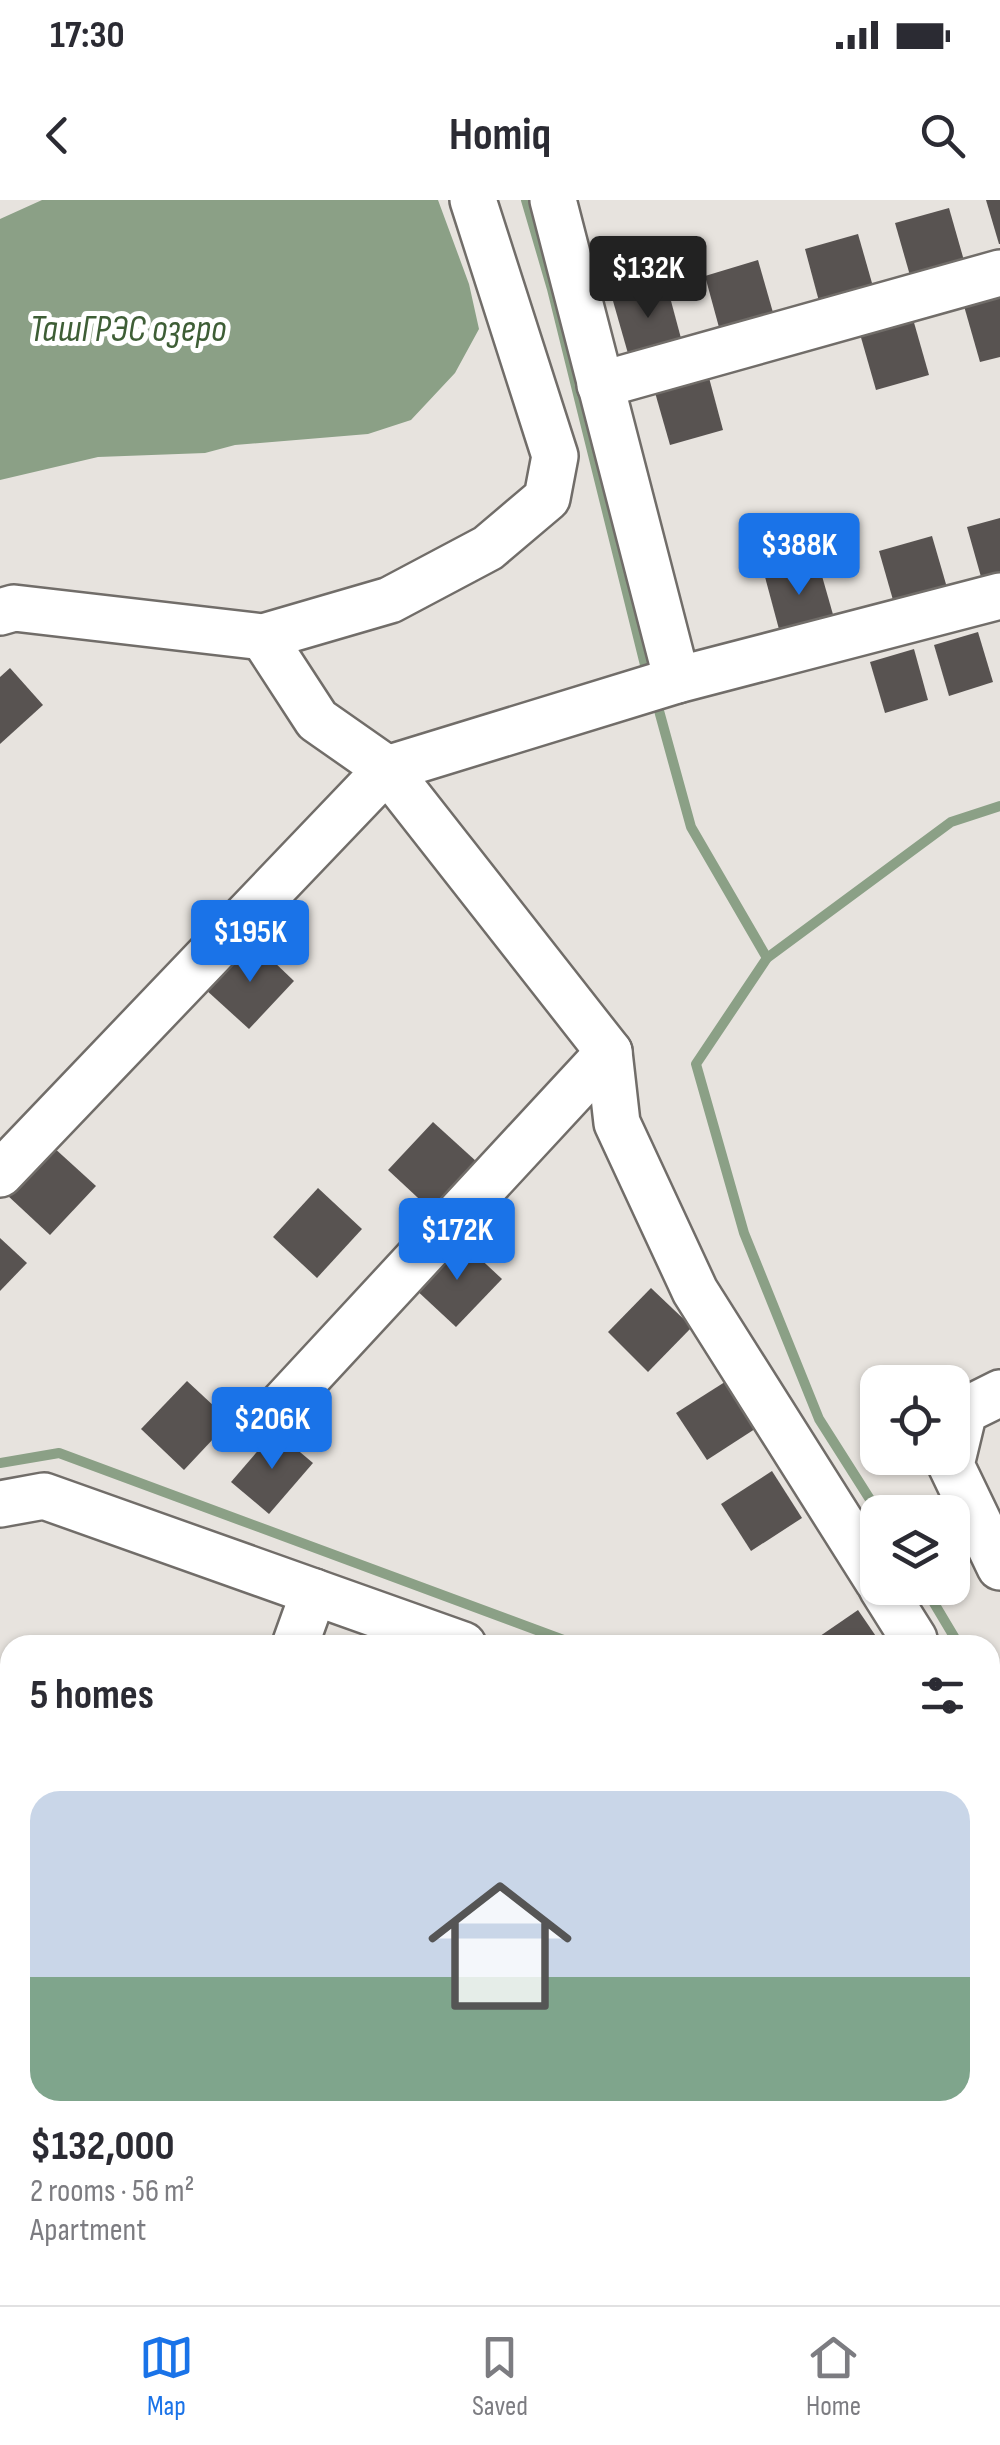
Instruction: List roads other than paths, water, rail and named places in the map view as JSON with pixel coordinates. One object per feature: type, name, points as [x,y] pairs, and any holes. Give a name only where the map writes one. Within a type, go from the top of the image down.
[{"type":"street","points":[[0,612],[14,608],[263,638],[390,600],[488,548],[547,498],[555,456],[473,200]]},
{"type":"street","points":[[553,200],[676,680]]},
{"type":"street","points":[[600,384],[1000,273]]},
{"type":"street","points":[[0,1174],[387,769],[676,680],[1000,596]]},
{"type":"street","points":[[263,638],[317,720],[387,769],[609,1052],[617,1123],[695,1292],[860,1553]]},
{"type":"street","points":[[269,1418],[609,1052]]},
{"type":"street","points":[[1000,1394],[964,1411],[951,1465],[1000,1567]]},
{"type":"street","points":[[0,1504],[44,1496],[435,1635]]},
{"type":"street","points":[[299,1635],[314,1592]]},
{"type":"street","points":[[893,1605],[911,1635]]},
{"type":"water","name":"ТашГРЭС озеро","points":[[42,200],[438,200],[469,284],[479,329],[455,373],[411,420],[368,434],[235,445],[205,453],[98,457],[0,480],[0,219]]},
{"type":"waterway","points":[[526,200],[552,289],[646,669]]},
{"type":"waterway","points":[[658,707],[691,827],[767,958]]},
{"type":"waterway","points":[[867,1495],[819,1419],[744,1233],[696,1064],[767,958],[951,822],[1000,806]]},
{"type":"waterway","points":[[0,1463],[59,1453],[550,1635]]},
{"type":"waterway","points":[[935,1605],[953,1635]]}]
